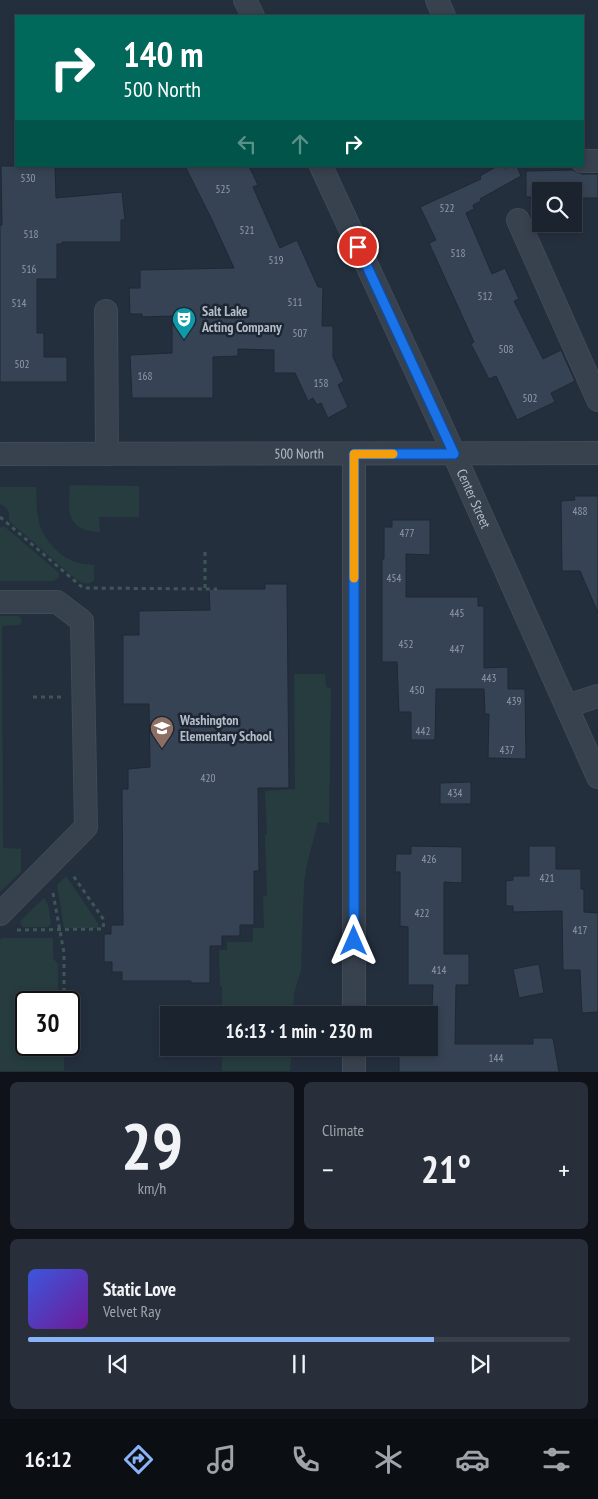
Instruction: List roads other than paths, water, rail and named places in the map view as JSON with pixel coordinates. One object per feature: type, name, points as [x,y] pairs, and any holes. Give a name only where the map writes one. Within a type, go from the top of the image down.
[{"type":"street","points":[[245,0],[252,15]]},
{"type":"street","points":[[437,0],[444,15]]},
{"type":"street","name":"Center Street","points":[[321,167],[454,454],[598,777]]},
{"type":"street","points":[[518,220],[598,400]]},
{"type":"street","points":[[106,311],[108,454]]},
{"type":"street","name":"500 North","points":[[0,454],[598,453]]},
{"type":"street","points":[[354,454],[354,1006]]},
{"type":"street","points":[[0,602],[57,602],[82,621],[86,827],[8,922]]},
{"type":"street","points":[[567,706],[598,696]]},
{"type":"street","points":[[354,1056],[354,1072]]},
{"type":"place","name":"Salt Lake Acting Company","points":[[184,340]]},
{"type":"place","name":"Washington Elementary School","points":[[162,749]]}]
